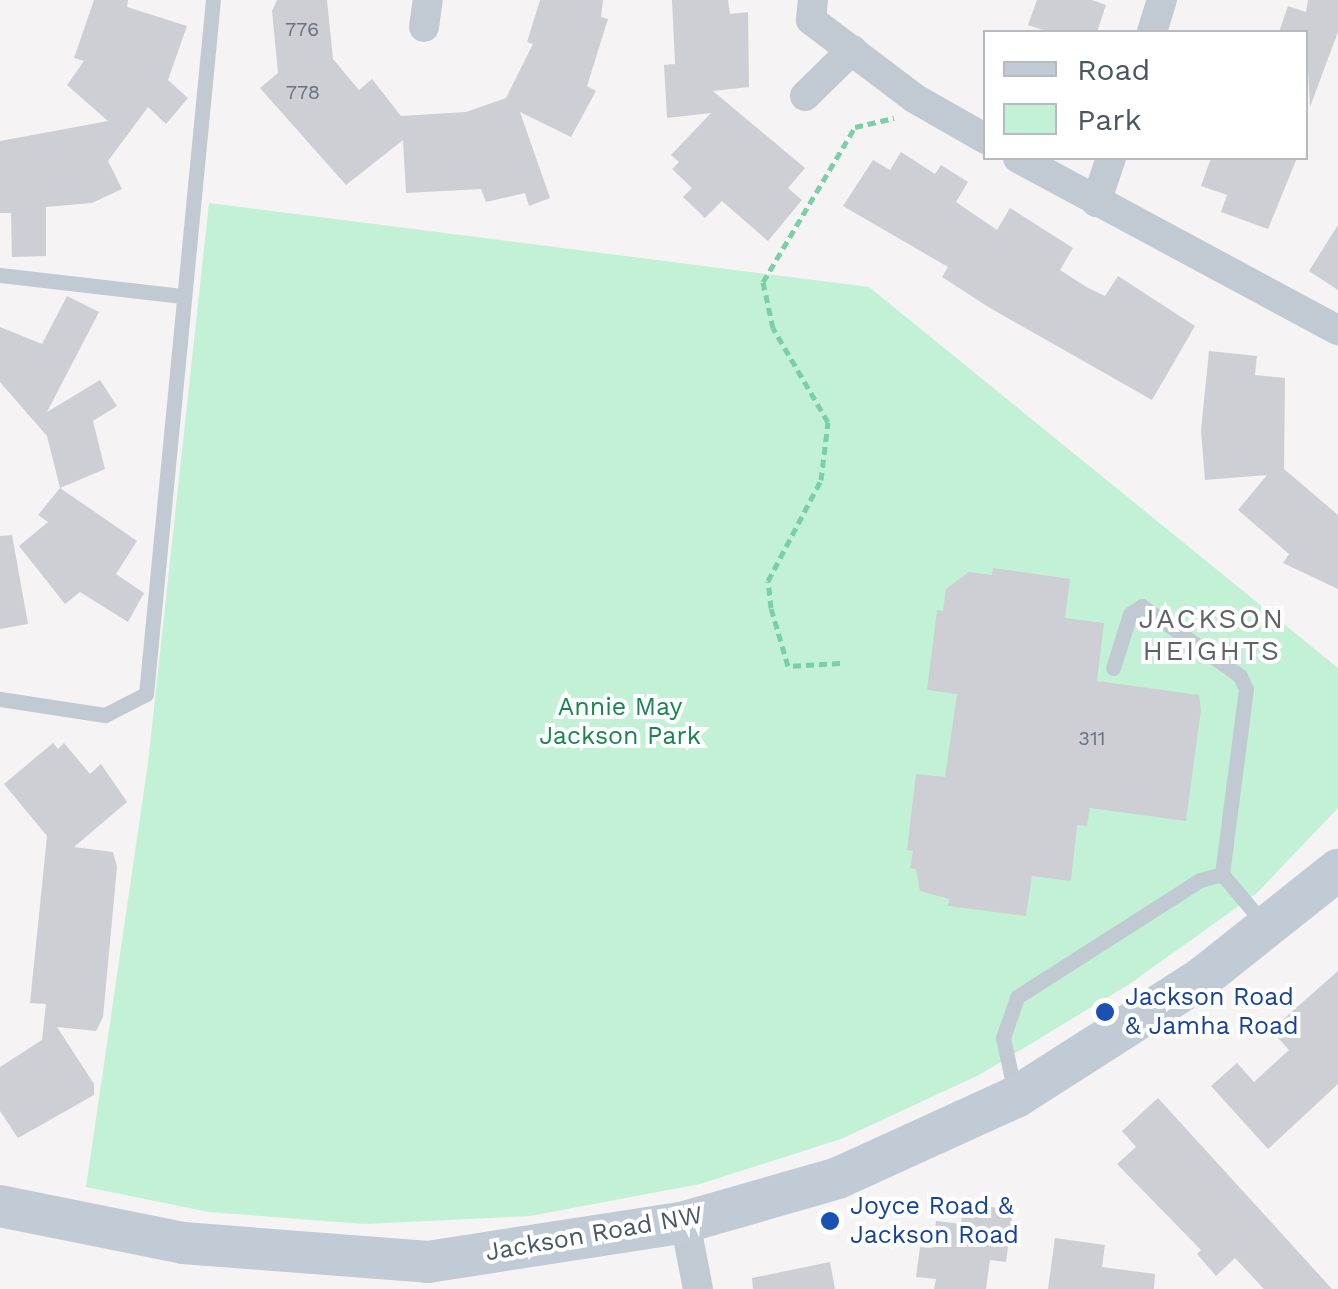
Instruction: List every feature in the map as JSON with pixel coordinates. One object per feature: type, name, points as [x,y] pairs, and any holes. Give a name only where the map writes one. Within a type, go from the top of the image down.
[{"type":"street","points":[[813,0],[811,20],[914,98],[983,137]]},
{"type":"street","points":[[1153,30],[1162,0]]},
{"type":"street","points":[[804,96],[852,50]]},
{"type":"street","points":[[1022,160],[1338,330]]},
{"type":"street","points":[[1096,202],[1110,160]]},
{"type":"street","name":"Jackson Road NW","points":[[1,1210],[182,1242],[428,1262],[685,1222],[838,1178],[1016,1097],[1268,928],[1338,870]]},
{"type":"street","points":[[685,1222],[698,1289]]},
{"type":"lane","points":[[0,699],[105,715],[146,694],[213,0]]},
{"type":"lane","points":[[0,275],[182,296]]},
{"type":"lane","points":[[1113,668],[1130,614],[1142,606],[1240,676],[1246,688],[1222,874],[1268,928]]},
{"type":"lane","points":[[1016,1097],[1003,1038],[1017,996],[1200,880],[1222,874]]},
{"type":"path","points":[[840,662],[788,666],[771,608],[768,581],[822,480],[828,422],[774,328],[763,282],[855,127],[893,119],[914,98]]},
{"type":"green space","name":"Annie May Jackson Park","points":[[209,203],[869,287],[1338,668],[1338,808],[1257,893],[1128,985],[979,1075],[841,1139],[700,1184],[530,1216],[365,1224],[209,1212],[86,1187],[148,763]]},
{"type":"building","points":[[94,0],[128,0],[127,7],[187,26],[168,80],[188,98],[166,124],[148,107],[108,161],[122,189],[92,203],[46,207],[46,256],[12,257],[11,213],[0,213],[0,141],[108,121],[67,85],[84,61],[74,58]]},
{"type":"building","points":[[277,0],[327,0],[333,59],[359,90],[372,79],[401,116],[466,112],[506,98],[533,44],[527,42],[540,0],[603,0],[601,17],[608,19],[587,86],[596,91],[571,137],[520,112],[550,198],[529,206],[525,193],[486,202],[481,189],[406,193],[403,140],[346,185],[260,88],[278,73],[272,11]]},
{"type":"building","points":[[672,0],[728,0],[730,14],[748,12],[749,87],[713,91],[805,168],[788,188],[802,200],[768,241],[722,201],[705,218],[683,197],[692,188],[672,169],[679,162],[671,155],[711,113],[667,118],[664,65],[675,64]]},
{"type":"building","points":[[1037,0],[1092,0],[1106,5],[1098,30],[1043,30],[1028,25]]},
{"type":"building","points":[[1308,0],[1338,0],[1338,32],[1310,107],[1308,30],[1280,30],[1288,6],[1306,12]]},
{"type":"building","points":[[901,152],[935,174],[941,165],[968,182],[956,202],[997,230],[1010,208],[1073,248],[1060,270],[1088,288],[1105,296],[1118,276],[1195,326],[1152,400],[990,308],[942,277],[948,267],[843,206],[873,160],[890,170]]},
{"type":"building","points":[[1210,160],[1296,160],[1268,229],[1221,212],[1227,195],[1201,186]]},
{"type":"building","points":[[1338,225],[1338,290],[1309,271]]},
{"type":"building","points":[[67,296],[99,312],[47,412],[100,380],[117,406],[93,421],[105,469],[60,488],[47,436],[0,382],[0,327],[42,344]]},
{"type":"building","points":[[1209,351],[1257,356],[1255,375],[1285,378],[1284,469],[1338,515],[1338,589],[1283,563],[1289,554],[1238,510],[1267,475],[1205,480],[1201,430]]},
{"type":"building","points":[[60,488],[137,541],[116,574],[144,593],[128,622],[80,592],[65,604],[19,546],[48,522],[38,515]]},
{"type":"building","points":[[12,535],[28,624],[0,629],[0,536]]},
{"type":"building","points":[[993,568],[1070,579],[1065,618],[1104,623],[1097,681],[1199,695],[1201,710],[1186,821],[1090,808],[1087,826],[1077,825],[1071,881],[1032,876],[1026,916],[948,906],[949,899],[920,891],[916,869],[910,868],[913,851],[907,850],[916,774],[945,777],[957,694],[927,690],[937,610],[943,611],[946,589],[969,572],[992,575]]},
{"type":"building","points":[[53,743],[58,749],[64,743],[90,774],[101,764],[127,802],[74,847],[113,852],[117,867],[103,1017],[96,1031],[57,1027],[94,1084],[94,1095],[18,1138],[0,1111],[0,1067],[42,1040],[46,1004],[30,1003],[47,836],[4,784]]},
{"type":"building","points":[[1338,971],[1338,1084],[1268,1149],[1211,1086],[1237,1063],[1254,1082],[1289,1050],[1271,1030]]},
{"type":"building","points":[[1158,1098],[1332,1289],[1264,1289],[1235,1258],[1216,1276],[1197,1254],[1201,1250],[1117,1164],[1136,1147],[1122,1131]]},
{"type":"building","points":[[964,1203],[1013,1210],[1006,1262],[990,1260],[986,1289],[934,1289],[936,1279],[916,1277],[920,1247],[932,1248],[936,1221],[961,1224]]},
{"type":"building","points":[[1055,1238],[1105,1245],[1102,1267],[1155,1274],[1154,1289],[1048,1289]]},
{"type":"building","points":[[830,1262],[835,1289],[753,1289],[752,1278]]},
{"type":"place","name":"Jackson Road & Jamha Road","points":[[1105,1012]]},
{"type":"place","name":"Joyce Road & Jackson Road","points":[[830,1221]]},
{"type":"district","name":"JACKSON HEIGHTS","points":[[1212,635]]}]
